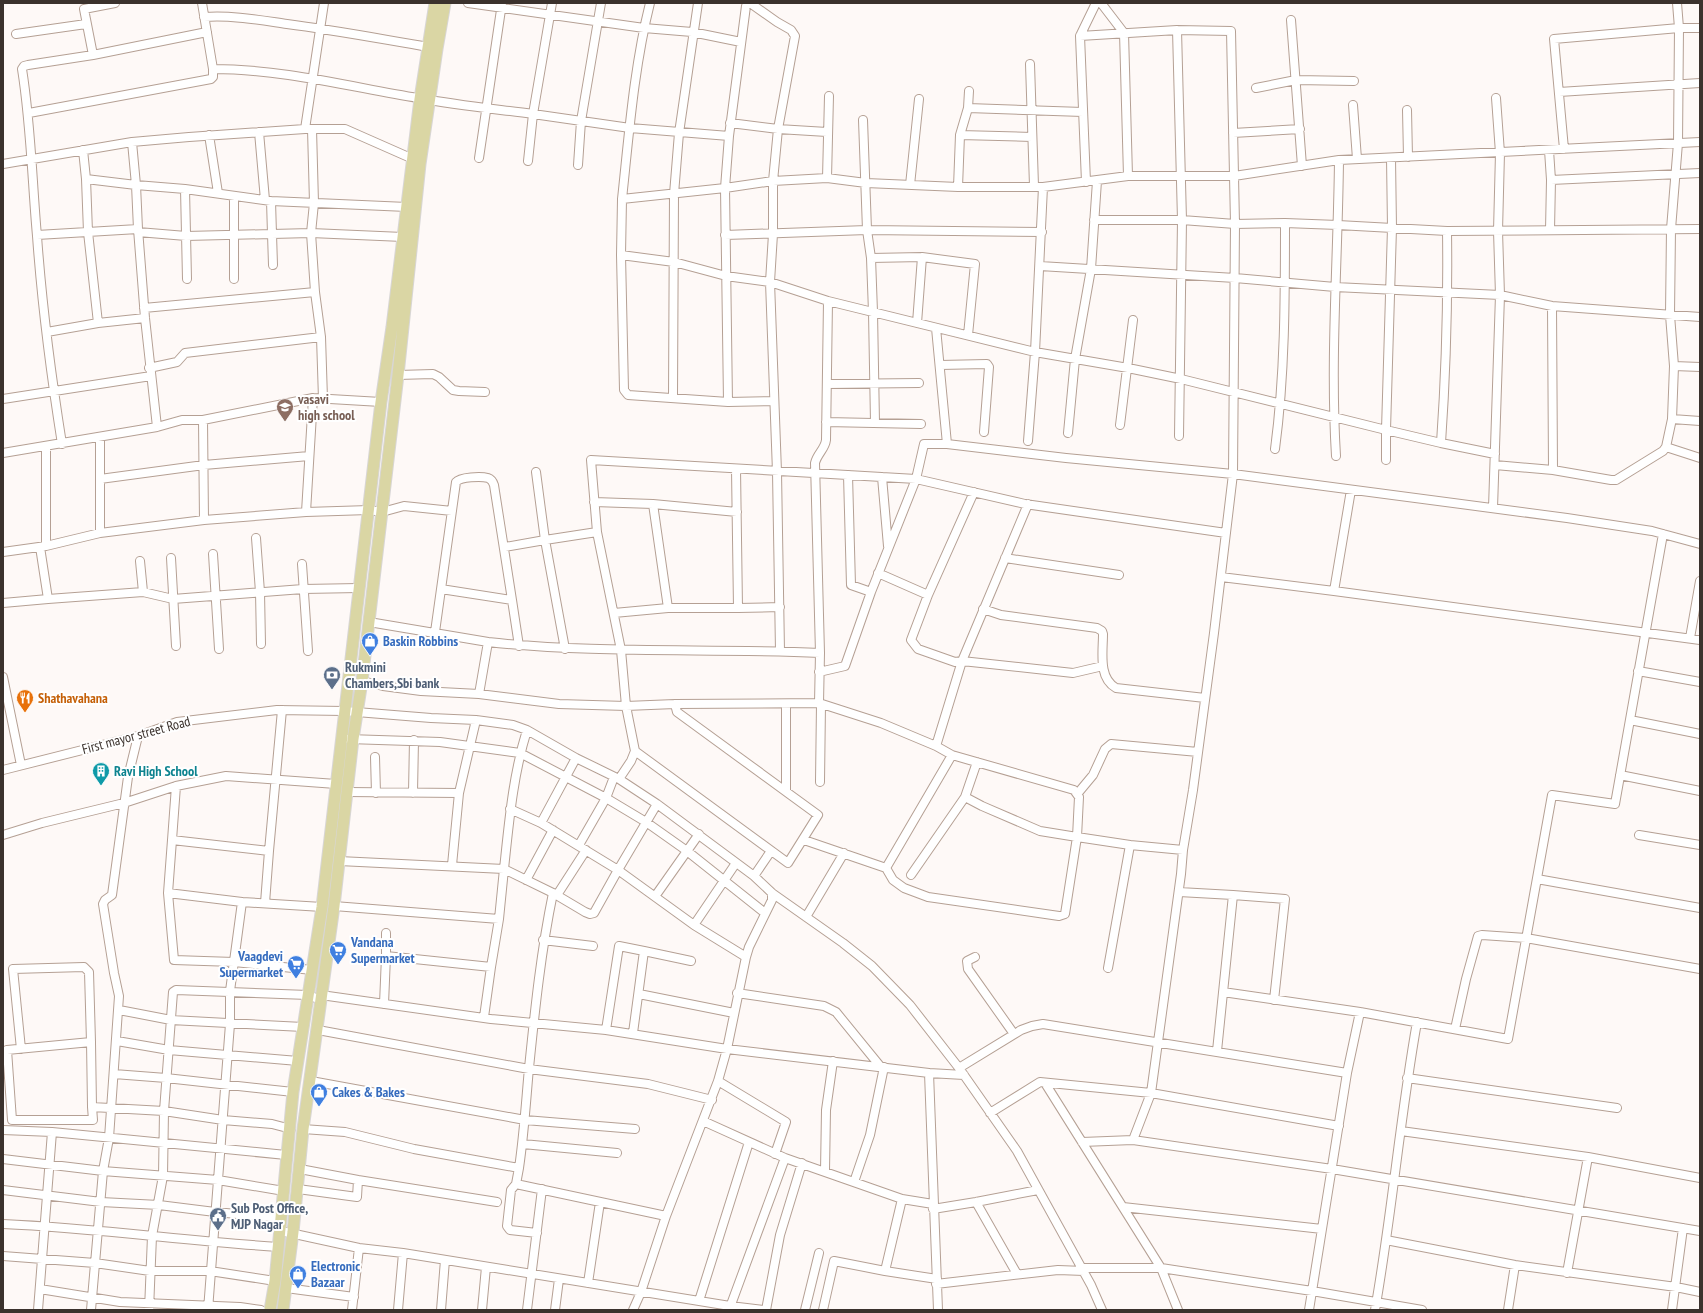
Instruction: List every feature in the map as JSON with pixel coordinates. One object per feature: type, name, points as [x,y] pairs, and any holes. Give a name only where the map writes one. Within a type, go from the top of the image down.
[{"type":"main road","points":[[283,1310],[298,1189],[303,1130],[311,1081],[334,906],[398,375],[429,47],[435,3]]},
{"type":"main road","points":[[270,1310],[281,1230],[286,1155],[291,1129],[293,1092],[322,907],[381,402],[392,328],[413,159],[445,3]]},
{"type":"street","points":[[93,55],[86,24],[84,6],[115,3]]},
{"type":"street","points":[[29,113],[211,79],[213,77],[214,69],[202,3]]},
{"type":"street","points":[[323,399],[321,337],[315,292],[311,233],[314,203],[309,129],[312,79],[324,3]]},
{"type":"street","points":[[468,3],[502,5],[550,14],[644,28],[692,32],[741,42]]},
{"type":"street","points":[[528,161],[533,114],[552,3]]},
{"type":"street","points":[[578,165],[581,121],[602,3]]},
{"type":"street","points":[[650,3],[644,28],[622,199],[621,255],[624,390],[628,395],[728,402],[774,401]]},
{"type":"street","points":[[673,398],[674,194],[679,133],[692,32],[698,3]]},
{"type":"street","points":[[728,402],[725,188],[730,123],[746,6],[750,3],[791,30],[795,36],[778,129],[773,181],[773,234],[770,282],[777,472],[780,651]]},
{"type":"street","points":[[1086,182],[1080,36],[1096,3]]},
{"type":"street","points":[[1101,3],[1124,33],[1128,176]]},
{"type":"street","points":[[1495,465],[1553,470],[1616,480],[1666,447],[1672,419],[1674,366],[1670,315],[1671,229],[1678,143],[1677,85],[1679,28],[1677,3]]},
{"type":"street","points":[[479,158],[485,107],[502,5]]},
{"type":"street","points":[[204,17],[224,15],[320,28],[429,47]]},
{"type":"street","points":[[1291,20],[1302,166]]},
{"type":"street","points":[[16,34],[86,24]]},
{"type":"street","points":[[1564,149],[1554,39],[1679,28],[1700,28]]},
{"type":"street","points":[[1080,36],[1177,30],[1231,31],[1234,176],[1233,474],[1198,752],[1183,850],[1179,892],[1151,1093],[1133,1140]]},
{"type":"street","points":[[1177,30],[1182,220],[1179,436]]},
{"type":"street","points":[[62,444],[47,332],[37,235],[29,113],[22,70],[24,66],[93,55],[207,32]]},
{"type":"street","points":[[1030,64],[1034,186]]},
{"type":"street","points":[[214,69],[242,69],[312,79],[425,99],[630,128],[729,136]]},
{"type":"street","points":[[1256,88],[1296,80],[1354,81]]},
{"type":"street","points":[[1559,92],[1700,83]]},
{"type":"street","points":[[958,188],[960,135],[968,108],[969,91]]},
{"type":"street","points":[[827,178],[829,96]]},
{"type":"street","points":[[1493,508],[1500,296],[1498,231],[1500,153],[1496,98]]},
{"type":"street","points":[[910,185],[919,99]]},
{"type":"street","points":[[1353,105],[1357,159]]},
{"type":"street","points":[[968,108],[1083,112]]},
{"type":"street","points":[[1407,110],[1408,157]]},
{"type":"street","points":[[862,120],[867,230],[871,258],[876,384],[875,423]]},
{"type":"street","points":[[730,123],[778,129],[827,132]]},
{"type":"street","points":[[3,164],[132,142],[209,135],[309,129],[345,129],[413,159]]},
{"type":"street","points":[[1233,133],[1300,129]]},
{"type":"street","points":[[259,132],[272,234],[273,265]]},
{"type":"street","points":[[209,135],[218,193]]},
{"type":"street","points":[[960,135],[1032,137]]},
{"type":"street","points":[[132,142],[144,318],[157,427]]},
{"type":"street","points":[[622,199],[725,188],[773,181],[827,178],[866,183],[958,188],[1043,187],[1128,176],[1234,176],[1339,160],[1700,142]]},
{"type":"street","points":[[82,150],[86,179],[88,232],[98,323]]},
{"type":"street","points":[[1549,150],[1551,180],[1550,230]]},
{"type":"street","points":[[1386,460],[1389,290],[1392,228],[1391,158]]},
{"type":"street","points":[[1336,456],[1333,418],[1339,160]]},
{"type":"street","points":[[1551,180],[1700,173]]},
{"type":"street","points":[[86,179],[185,189],[268,200],[407,207]]},
{"type":"street","points":[[1068,433],[1075,359],[1091,269],[1097,181]]},
{"type":"street","points":[[1028,441],[1035,352],[1043,187]]},
{"type":"street","points":[[185,189],[187,280]]},
{"type":"street","points":[[234,196],[234,279]]},
{"type":"street","points":[[1094,220],[1182,220],[1234,224],[1285,223],[1447,231],[1700,229]]},
{"type":"street","points":[[1275,449],[1281,404],[1285,283],[1285,223]]},
{"type":"street","points":[[725,235],[867,230],[1042,232]]},
{"type":"street","points":[[37,235],[138,231],[186,236],[311,233],[403,237]]},
{"type":"street","points":[[1441,443],[1446,371],[1448,293],[1447,231]]},
{"type":"street","points":[[621,255],[674,262],[726,276],[770,282],[828,301],[936,328],[943,328],[1035,352],[1128,368],[1180,379],[1333,418],[1494,454]]},
{"type":"street","points":[[871,258],[922,257],[975,264],[968,335]]},
{"type":"street","points":[[917,323],[922,257]]},
{"type":"street","points":[[1040,266],[1181,274],[1335,287],[1500,296],[1552,306],[1700,317]]},
{"type":"street","points":[[144,308],[315,292]]},
{"type":"street","points":[[820,782],[820,653],[816,458],[825,446],[828,301]]},
{"type":"street","points":[[1552,306],[1553,470]]},
{"type":"street","points":[[47,332],[98,323],[144,318]]},
{"type":"street","points":[[1120,425],[1133,320]]},
{"type":"street","points":[[936,328],[947,444]]},
{"type":"street","points":[[3,399],[54,392],[150,372],[177,362],[184,353],[321,337]]},
{"type":"street","points":[[940,365],[987,364],[989,367],[984,432]]},
{"type":"street","points":[[1674,366],[1700,367]]},
{"type":"street","points":[[398,375],[433,374],[439,377],[453,390],[485,392]]},
{"type":"street","points":[[827,384],[919,383]]},
{"type":"street","points":[[3,453],[157,427],[182,420],[204,420],[313,398],[381,402]]},
{"type":"street","points":[[306,512],[313,398]]},
{"type":"street","points":[[1672,419],[1700,421]]},
{"type":"street","points":[[204,420],[204,520]]},
{"type":"street","points":[[826,422],[921,424]]},
{"type":"street","points":[[100,437],[100,533]]},
{"type":"street","points":[[819,672],[845,666],[878,573],[916,479],[924,444],[947,444],[1066,458],[1233,474],[1493,508],[1664,534],[1700,544]]},
{"type":"street","points":[[46,446],[43,546],[48,599]]},
{"type":"street","points":[[1666,447],[1700,458]]},
{"type":"street","points":[[100,479],[204,466],[309,456]]},
{"type":"street","points":[[537,1234],[510,1230],[507,1226],[512,1190],[516,1184],[523,1144],[529,1069],[543,940],[555,894],[583,847],[617,778],[631,761],[635,751],[626,706],[621,650],[598,532],[590,460],[916,479],[1028,504],[1226,533]]},
{"type":"street","points":[[736,469],[738,608]]},
{"type":"street","points":[[536,472],[545,540],[565,649]]},
{"type":"street","points":[[848,475],[850,584],[871,592]]},
{"type":"street","points":[[882,477],[888,549]]},
{"type":"street","points":[[435,632],[457,481],[462,478],[487,478],[491,480],[494,485],[505,547],[519,646]]},
{"type":"street","points":[[1334,591],[1351,490]]},
{"type":"street","points":[[974,492],[928,596],[911,640],[913,645],[918,649],[954,662],[962,661],[1073,673],[1103,666]]},
{"type":"street","points":[[594,502],[653,504],[737,512]]},
{"type":"street","points":[[653,504],[668,608]]},
{"type":"street","points":[[936,746],[962,661],[1028,504]]},
{"type":"street","points":[[3,552],[43,546],[100,533],[204,520],[306,512],[369,510],[382,512],[404,506],[452,511]]},
{"type":"street","points":[[505,547],[598,532]]},
{"type":"street","points":[[1223,992],[1360,1012],[1508,1039],[1552,795],[1615,804],[1664,534]]},
{"type":"street","points":[[256,538],[260,592],[261,644]]},
{"type":"street","points":[[213,554],[219,649]]},
{"type":"street","points":[[171,558],[176,646]]},
{"type":"street","points":[[1005,558],[1119,575]]},
{"type":"street","points":[[140,561],[143,592]]},
{"type":"street","points":[[302,564],[308,651]]},
{"type":"street","points":[[878,573],[928,596]]},
{"type":"street","points":[[1221,577],[1700,640]]},
{"type":"street","points":[[1690,638],[1700,581]]},
{"type":"street","points":[[3,603],[143,592],[173,599],[303,589],[359,588]]},
{"type":"street","points":[[441,590],[512,600]]},
{"type":"street","points":[[614,613],[668,608],[780,607]]},
{"type":"street","points":[[983,609],[1001,615],[1097,628],[1102,631],[1103,634],[1103,666],[1108,680],[1116,688],[1205,698]]},
{"type":"street","points":[[369,622],[519,646],[565,649],[780,651],[820,653]]},
{"type":"street","points":[[480,694],[488,642]]},
{"type":"street","points":[[1638,672],[1700,682]]},
{"type":"street","points":[[3,676],[4,688],[22,765]]},
{"type":"street","points":[[362,682],[421,691],[480,694],[559,704],[626,706],[675,704],[820,704],[881,723],[936,746],[952,755],[1074,790],[1080,797],[1077,837],[1065,914],[1059,916],[928,897],[904,888],[893,880],[886,868],[804,840]]},
{"type":"street","points":[[635,751],[788,863],[804,840],[818,815],[677,712],[675,704]]},
{"type":"street","points":[[786,704],[786,791]]},
{"type":"street","points":[[265,903],[282,710]]},
{"type":"street","name":"First mayor street Road","points":[[3,770],[138,736],[177,722],[282,710],[344,711],[476,720],[513,725],[527,730],[576,758],[617,778],[657,804],[754,876],[772,893],[872,966],[910,1006],[961,1072],[1017,1152],[1092,1285],[1102,1310]]},
{"type":"street","points":[[452,865],[459,793],[476,720]]},
{"type":"street","points":[[1630,720],[1700,734]]},
{"type":"street","points":[[484,1017],[498,919],[510,809],[520,752],[527,730]]},
{"type":"street","points":[[91,1310],[103,1171],[109,1138],[112,1108],[119,1010],[119,996],[103,904],[105,900],[112,895],[128,777],[138,736]]},
{"type":"street","points":[[341,738],[414,740],[470,745],[520,752],[606,798],[646,822],[724,880],[765,914]]},
{"type":"street","points":[[413,793],[414,740]]},
{"type":"street","points":[[1078,793],[1093,774],[1105,749],[1111,744],[1198,752]]},
{"type":"street","points":[[886,868],[952,755]]},
{"type":"street","points":[[375,757],[376,793]]},
{"type":"street","points":[[541,823],[576,758]]},
{"type":"street","points":[[911,875],[965,796],[977,762]]},
{"type":"street","points":[[1620,775],[1700,791]]},
{"type":"street","points":[[3,835],[42,823],[124,803],[176,786],[226,776],[336,784]]},
{"type":"street","points":[[176,786],[168,893],[174,960],[234,962],[312,970]]},
{"type":"street","points":[[347,792],[459,793]]},
{"type":"street","points":[[965,796],[982,806],[1040,831],[1130,845],[1183,850]]},
{"type":"street","points":[[339,861],[504,868],[590,914],[594,912],[657,804]]},
{"type":"street","points":[[510,809],[541,823],[583,847],[656,896],[694,925],[746,957]]},
{"type":"street","points":[[526,880],[553,830]]},
{"type":"street","points":[[656,896],[699,834]]},
{"type":"street","points":[[1639,835],[1700,845]]},
{"type":"street","points":[[172,840],[270,851]]},
{"type":"street","points":[[1108,968],[1130,845]]},
{"type":"street","points":[[754,876],[771,851]]},
{"type":"street","points":[[806,917],[844,853]]},
{"type":"street","points":[[694,925],[736,863]]},
{"type":"street","points":[[1537,879],[1700,908]]},
{"type":"street","points":[[1179,892],[1285,900],[1274,1000]]},
{"type":"street","points":[[168,893],[242,902],[322,907]]},
{"type":"street","points":[[633,1310],[641,1292],[666,1216],[712,1100],[727,1049],[737,993],[746,957],[749,947],[772,900],[772,893]]},
{"type":"street","points":[[1217,1051],[1233,895]]},
{"type":"street","points":[[208,1308],[212,1241],[226,1084],[230,1024],[230,991],[242,902]]},
{"type":"street","points":[[334,906],[498,919]]},
{"type":"street","points":[[384,1004],[386,933]]},
{"type":"street","points":[[1455,1029],[1466,979],[1478,936],[1489,934],[1526,938],[1700,970]]},
{"type":"street","points":[[543,940],[593,946]]},
{"type":"street","points":[[606,1030],[619,946],[691,961]]},
{"type":"street","points":[[633,1033],[644,951]]},
{"type":"street","points":[[386,956],[491,967]]},
{"type":"street","points":[[975,957],[967,961],[968,968],[1014,1034]]},
{"type":"street","points":[[21,1049],[13,969],[84,967],[89,972],[91,1042],[92,1107],[93,1120],[12,1120],[7,1050],[21,1049],[91,1042]]},
{"type":"street","points":[[149,1307],[152,1236],[159,1205],[163,1176],[164,1111],[174,991],[230,991],[308,995],[484,1017],[633,1033],[727,1049],[929,1073],[961,1072],[1014,1034],[1032,1026],[1042,1024],[1347,1073]]},
{"type":"street","points":[[737,993],[830,1008],[836,1012],[882,1067],[870,1135],[854,1182]]},
{"type":"street","points":[[639,994],[734,1013]]},
{"type":"street","points":[[119,1010],[171,1020],[303,1027]]},
{"type":"street","points":[[1309,1310],[1347,1073],[1360,1012]]},
{"type":"street","points":[[1375,1310],[1395,1180],[1407,1078],[1417,1022]]},
{"type":"street","points":[[318,1030],[529,1069],[648,1084],[712,1100]]},
{"type":"street","points":[[117,1041],[169,1050],[298,1061]]},
{"type":"street","points":[[825,1171],[826,1110],[833,1061]]},
{"type":"street","points":[[929,1073],[938,1310]]},
{"type":"street","points":[[114,1074],[226,1084],[293,1092]]},
{"type":"street","points":[[1407,1078],[1617,1108]]},
{"type":"street","points":[[311,1081],[525,1120],[635,1129]]},
{"type":"street","points":[[718,1081],[786,1122],[775,1154]]},
{"type":"street","points":[[990,1113],[1037,1082],[1151,1093],[1338,1126]]},
{"type":"street","points":[[1045,1083],[1161,1268],[1178,1310]]},
{"type":"street","points":[[92,1107],[164,1111],[223,1120],[272,1124],[291,1129]]},
{"type":"street","points":[[703,1121],[785,1158],[902,1199],[933,1207],[976,1202],[1038,1190]]},
{"type":"street","points":[[3,1130],[52,1132],[286,1155]]},
{"type":"street","points":[[303,1130],[345,1132],[414,1149],[519,1168]]},
{"type":"street","points":[[1401,1131],[1588,1157],[1700,1178]]},
{"type":"street","points":[[38,1310],[52,1132]]},
{"type":"street","points":[[1082,1142],[1133,1140],[1332,1169],[1700,1231]]},
{"type":"street","points":[[699,1301],[750,1142]]},
{"type":"street","points":[[523,1144],[617,1153]]},
{"type":"street","points":[[1567,1273],[1577,1210],[1588,1157]]},
{"type":"street","points":[[730,1308],[785,1158]]},
{"type":"street","points":[[3,1159],[103,1171],[218,1180],[284,1191]]},
{"type":"street","points":[[281,1230],[359,1248],[403,1253],[531,1275],[699,1301],[730,1308],[765,1310],[780,1235],[802,1163]]},
{"type":"street","points":[[300,1169],[358,1180],[497,1202]]},
{"type":"street","points":[[298,1189],[356,1196],[358,1180]]},
{"type":"street","points":[[516,1184],[666,1216]]},
{"type":"street","points":[[527,1310],[542,1189]]},
{"type":"street","points":[[3,1190],[101,1202],[159,1205],[281,1218]]},
{"type":"street","points":[[885,1271],[902,1199]]},
{"type":"street","points":[[588,1283],[600,1202]]},
{"type":"street","points":[[976,1202],[1017,1274]]},
{"type":"street","points":[[1123,1207],[1322,1229]]},
{"type":"street","points":[[3,1224],[98,1230],[279,1247]]},
{"type":"street","points":[[1672,1310],[1683,1228]]},
{"type":"street","points":[[1386,1240],[1515,1265],[1676,1287],[1700,1292]]},
{"type":"street","points":[[352,1310],[359,1248]]},
{"type":"street","points":[[398,1310],[403,1253]]},
{"type":"street","points":[[805,1310],[819,1253]]},
{"type":"street","points":[[3,1256],[95,1263],[150,1271],[210,1271],[275,1282]]},
{"type":"street","points":[[441,1310],[445,1260]]},
{"type":"street","points":[[823,1310],[834,1261],[936,1282],[1058,1270],[1161,1268],[1377,1301],[1422,1310]]},
{"type":"street","points":[[1508,1310],[1515,1265]]},
{"type":"street","points":[[482,1310],[486,1267]]},
{"type":"street","points":[[555,1310],[559,1279]]},
{"type":"street","points":[[286,1288],[354,1297]]},
{"type":"street","points":[[40,1289],[149,1307],[240,1307],[261,1310]]},
{"type":"place","name":"vasavi high school","points":[[285,422]]},
{"type":"place","name":"Baskin Robbins","points":[[370,656]]},
{"type":"place","name":"Rukmini Chambers,Sbi bank","points":[[332,690]]},
{"type":"place","name":"Shathavahana","points":[[25,713]]},
{"type":"place","name":"Ravi High School","points":[[101,786]]},
{"type":"place","name":"Vandana Supermarket","points":[[338,965]]},
{"type":"place","name":"Vaagdevi Supermarket","points":[[296,979]]},
{"type":"place","name":"Cakes & Bakes","points":[[319,1107]]},
{"type":"place","name":"Sub Post Office, MJP Nagar","points":[[218,1231]]},
{"type":"place","name":"Electronic Bazaar","points":[[298,1289]]}]
